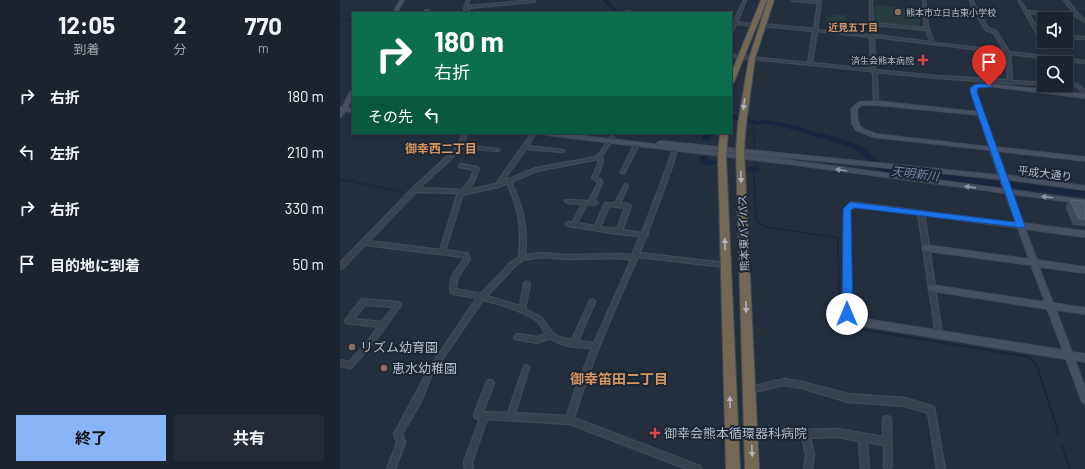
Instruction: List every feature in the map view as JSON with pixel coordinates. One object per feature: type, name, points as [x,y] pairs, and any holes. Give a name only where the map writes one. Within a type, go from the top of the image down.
[{"type":"highway","points":[[732,80],[764,0]]},
{"type":"highway","name":"熊本東バイパス","points":[[752,469],[749,390],[745,154],[742,124],[752,58],[771,0]]},
{"type":"highway","name":"熊本東バイパス","points":[[724,134],[722,152],[733,469]]},
{"type":"street","points":[[396,12],[402,0]]},
{"type":"street","points":[[468,0],[466,7],[468,12]]},
{"type":"street","points":[[745,0],[733,23],[754,24]]},
{"type":"street","points":[[793,0],[820,1],[810,64]]},
{"type":"street","points":[[871,0],[873,71],[875,73],[876,103]]},
{"type":"street","points":[[924,0],[926,29],[933,44]]},
{"type":"street","points":[[971,0],[974,8],[987,29],[995,32],[1008,52],[1010,83]]},
{"type":"street","points":[[1019,0],[1037,30]]},
{"type":"street","points":[[1065,0],[1085,21]]},
{"type":"street","points":[[466,7],[534,1]]},
{"type":"street","points":[[1026,12],[1081,17]]},
{"type":"street","points":[[872,24],[926,29]]},
{"type":"street","points":[[762,25],[872,36],[1085,62]]},
{"type":"street","points":[[1073,37],[1085,38]]},
{"type":"street","points":[[732,56],[873,71],[1010,83],[1037,84]]},
{"type":"street","points":[[966,79],[976,86],[1037,90]]},
{"type":"street","points":[[1073,85],[1076,85],[1085,92]]},
{"type":"street","points":[[976,86],[974,88],[974,92],[980,114],[994,149],[1003,180],[1085,399]]},
{"type":"street","points":[[1054,92],[1085,96]]},
{"type":"street","points":[[340,115],[342,107],[351,99]]},
{"type":"street","points":[[980,114],[876,103],[861,103],[854,110],[855,124],[858,129],[866,134],[1085,159]]},
{"type":"street","points":[[342,107],[352,110]]},
{"type":"street","points":[[340,267],[414,190],[460,146],[465,134]]},
{"type":"street","points":[[498,185],[533,134]]},
{"type":"street","points":[[578,134],[788,159],[1085,202]]},
{"type":"street","points":[[611,139],[676,150],[722,152]]},
{"type":"street","points":[[414,190],[427,192],[462,191],[498,185],[536,170],[575,164],[600,156],[611,139]]},
{"type":"street","points":[[623,172],[637,144]]},
{"type":"street","points":[[460,146],[498,150]]},
{"type":"street","points":[[524,147],[563,150]]},
{"type":"street","points":[[570,420],[576,398],[608,316],[645,235],[671,170],[676,150]]},
{"type":"street","points":[[600,156],[601,162],[594,178],[599,180],[600,183],[590,202],[571,224],[597,227],[601,230],[645,235]]},
{"type":"street","name":"平成大通り","points":[[788,159],[893,166],[1003,180],[1085,188]]},
{"type":"street","points":[[442,252],[462,191],[472,181],[477,169],[461,166]]},
{"type":"street","points":[[508,180],[516,196],[524,228],[522,258]]},
{"type":"street","points":[[617,205],[626,186]]},
{"type":"street","points":[[568,201],[590,202]]},
{"type":"street","points":[[597,227],[607,204],[628,206],[619,232]]},
{"type":"street","points":[[1085,234],[853,204],[847,209],[847,314],[856,321],[1085,358]]},
{"type":"street","points":[[921,213],[939,335]]},
{"type":"street","points":[[364,243],[466,256],[467,259],[453,281],[453,290],[483,296],[522,310],[538,318],[551,335],[560,340],[597,346]]},
{"type":"street","points":[[926,248],[1085,270]]},
{"type":"street","points":[[391,469],[401,443],[398,434],[417,400],[430,372],[483,296],[514,264],[522,258],[542,255],[567,257],[635,256],[726,265]]},
{"type":"street","points":[[522,310],[527,284]]},
{"type":"street","points":[[932,288],[1085,311]]},
{"type":"street","points":[[340,363],[350,365],[370,343],[398,305],[363,302],[348,321],[382,325]]},
{"type":"street","points":[[574,343],[592,302]]},
{"type":"street","points":[[517,337],[537,340],[551,335]]},
{"type":"street","points":[[510,417],[526,368]]},
{"type":"street","points":[[749,390],[784,382],[802,385],[848,398],[905,402],[931,410],[941,469]]},
{"type":"street","points":[[490,383],[478,415],[570,420],[697,469]]},
{"type":"street","points":[[469,469],[468,462],[485,415]]},
{"type":"street","points":[[784,431],[805,434],[838,433],[887,442],[887,420],[888,466]]},
{"type":"street","points":[[805,434],[810,454],[808,469]]},
{"type":"street","points":[[863,438],[865,469]]},
{"type":"green space","points":[[875,5],[920,9],[920,27],[875,23]]},
{"type":"green space","points":[[830,15],[846,15],[846,27],[826,26],[827,17],[830,17]]},
{"type":"building","points":[[1070,200],[1085,201],[1085,219],[1079,219]]},
{"type":"waterway","points":[[604,0],[616,12]]},
{"type":"waterway","points":[[340,21],[352,20]]},
{"type":"waterway","name":"天明新川","points":[[732,116],[757,123],[766,122],[784,125],[846,143],[860,149],[885,170],[1085,194]]},
{"type":"waterway","points":[[753,121],[756,165],[754,177]]},
{"type":"waterway","points":[[706,139],[707,134]]},
{"type":"waterway","points":[[703,158],[705,162],[713,163]]},
{"type":"waterway","points":[[750,170],[756,169]]},
{"type":"waterway","points":[[754,177],[756,218],[758,223],[767,227],[838,238],[839,305]]},
{"type":"waterway","points":[[340,179],[403,192]]},
{"type":"waterway","points":[[839,305],[839,320],[847,327],[1029,357],[1037,366],[1059,435]]},
{"type":"waterway","points":[[1062,445],[1070,469]]},
{"type":"place","name":"熊本市立日吉東小学校","points":[[898,12]]},
{"type":"place","name":"済生会熊本病院","points":[[923,60]]},
{"type":"place","name":"リズム幼育園","points":[[352,347]]},
{"type":"place","name":"恵水幼稚園","points":[[384,368]]},
{"type":"place","name":"御幸会熊本循環器科病院","points":[[655,433]]},
{"type":"district","name":"近見五丁目","points":[[853,27]]},
{"type":"district","name":"御幸西二丁目","points":[[441,148]]},
{"type":"district","name":"御幸笛田二丁目","points":[[619,378]]},
{"type":"route","points":[[847,314],[847,209],[853,204],[1020,226],[994,149],[980,114],[974,92],[974,88],[976,86],[989,86]]}]
